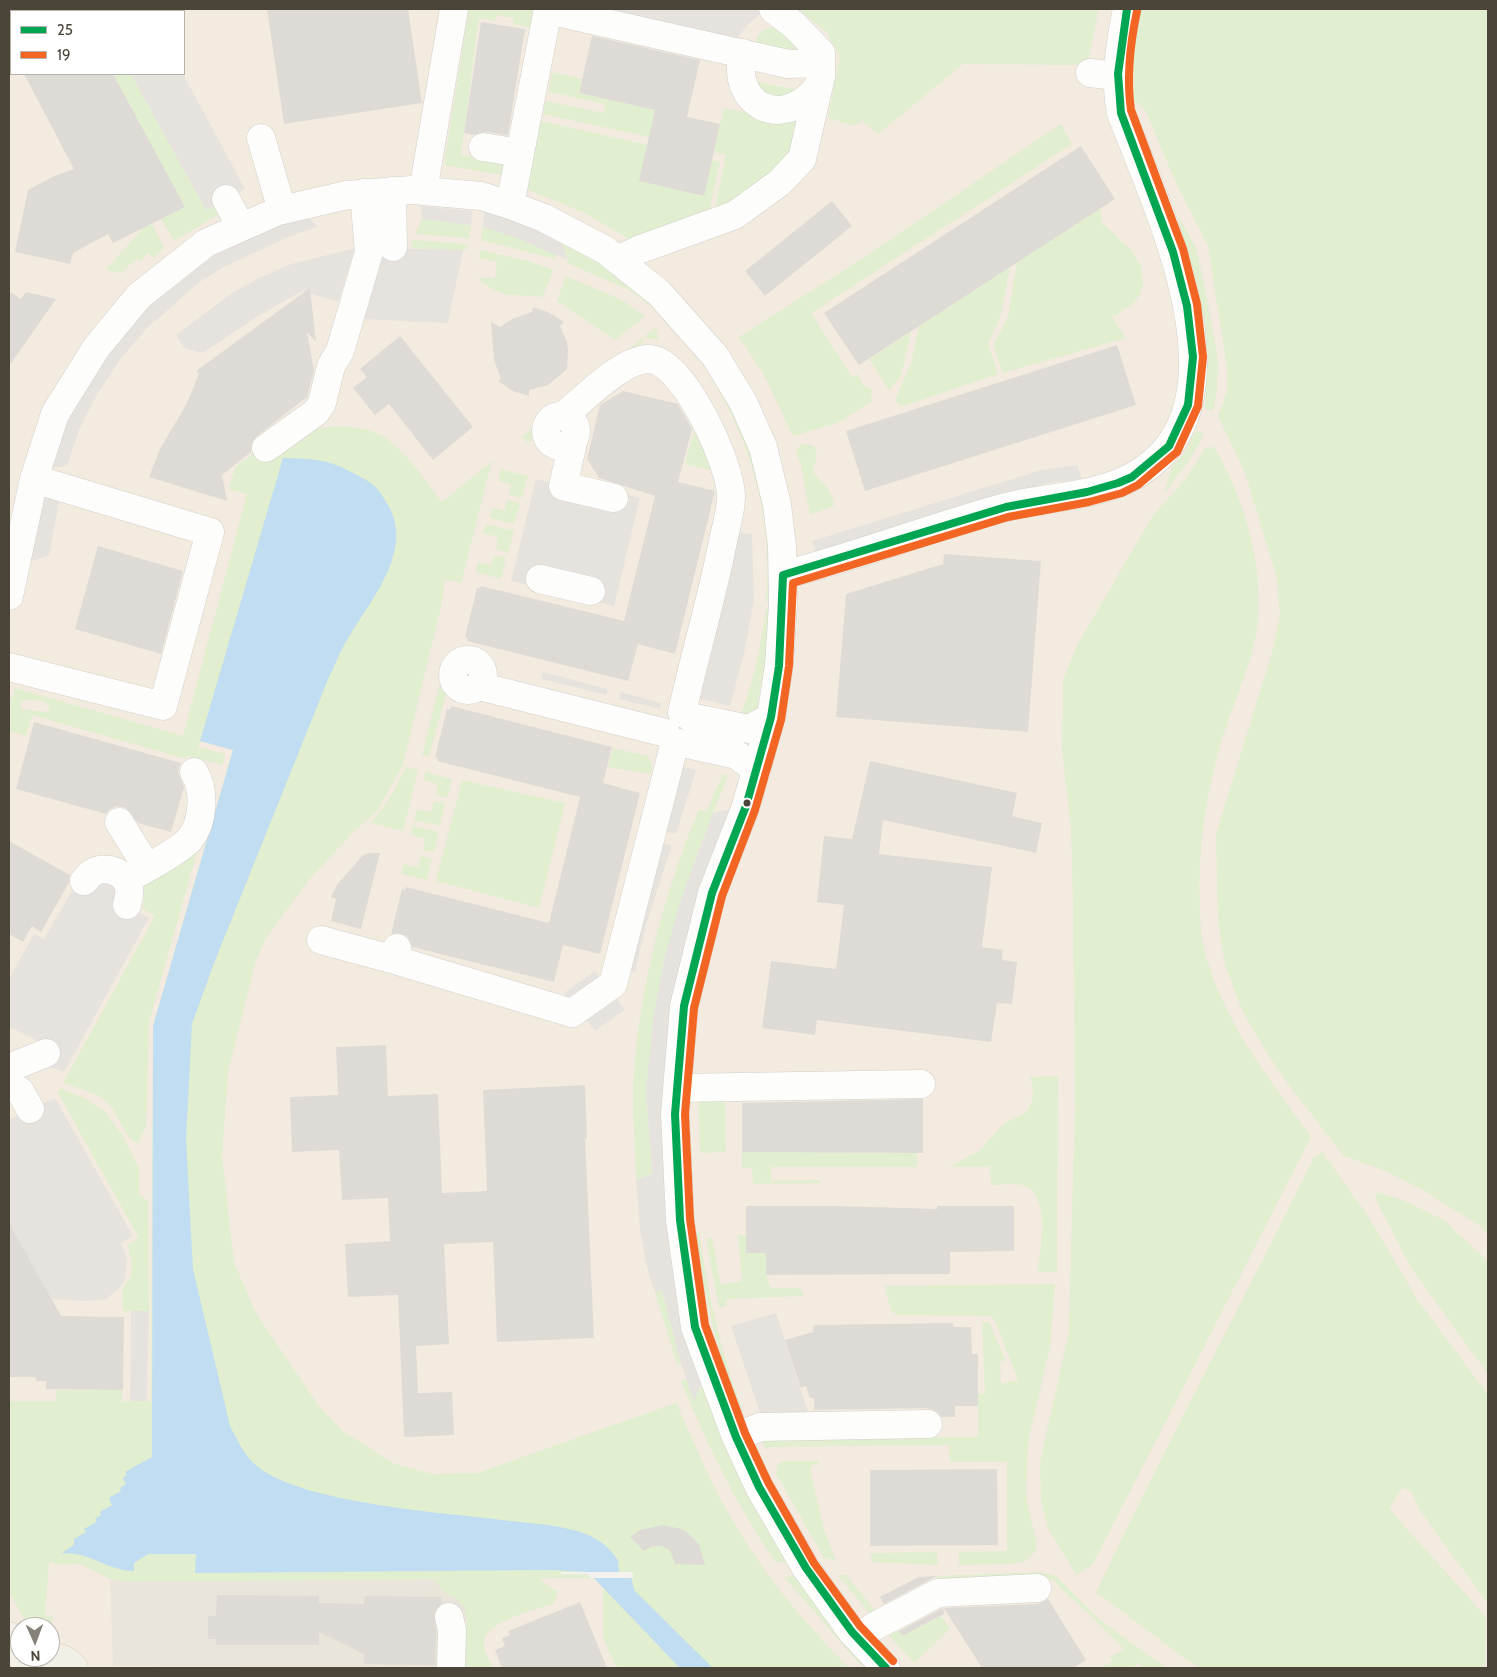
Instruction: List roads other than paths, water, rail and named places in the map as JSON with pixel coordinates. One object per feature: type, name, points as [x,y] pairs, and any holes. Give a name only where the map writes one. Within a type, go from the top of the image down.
[{"type":"main road","points":[[60,1658],[74,1668]]},
{"type":"street","points":[[423,191],[425,136],[454,9]]},
{"type":"street","points":[[510,205],[548,9],[788,64],[819,76]]},
{"type":"street","points":[[618,260],[638,250],[735,215],[780,183],[802,159],[819,76],[821,53],[794,25],[773,9]]},
{"type":"street","points":[[783,574],[824,565],[962,519],[1032,500],[1108,487],[1133,477],[1155,461],[1174,440],[1187,413],[1193,387],[1194,361],[1188,317],[1168,237],[1121,113],[1117,94],[1117,76],[1128,9]]},
{"type":"street","points":[[743,53],[739,68],[742,84],[750,97],[762,106],[778,110],[793,108],[807,101],[819,76]]},
{"type":"street","points":[[1090,73],[1117,76]]},
{"type":"street","points":[[261,138],[282,210]]},
{"type":"street","points":[[483,148],[520,153]]},
{"type":"street","points":[[392,191],[393,247]]},
{"type":"street","points":[[9,596],[24,491],[55,414],[96,348],[139,296],[206,243],[282,210],[347,195],[392,191],[423,191],[481,196],[510,205],[544,218],[604,250],[618,260],[660,293],[715,356],[743,402],[763,447],[777,505],[783,574],[780,666],[771,717],[757,771],[740,823],[712,893],[684,1006],[674,1114],[680,1220],[695,1327],[736,1437],[759,1487],[806,1568],[858,1638],[886,1668]]},
{"type":"street","points":[[266,448],[316,412],[322,403],[331,366],[340,351],[356,270],[369,252],[364,193]]},
{"type":"street","points":[[226,200],[241,227]]},
{"type":"street","points":[[321,940],[396,954],[572,1013],[613,984],[718,563],[731,497],[719,448],[702,415],[678,378],[664,365],[650,359],[631,363],[570,410],[570,427],[563,486],[614,498]]},
{"type":"street","points":[[9,667],[163,706],[210,532],[24,491]]},
{"type":"street","points":[[540,579],[591,591]]},
{"type":"street","points":[[481,678],[677,728],[737,755],[757,771]]},
{"type":"street","points":[[677,728],[749,728],[771,717]]},
{"type":"street","points":[[133,884],[190,839],[198,819],[202,800],[201,782],[194,772]]},
{"type":"street","points":[[119,822],[133,884]]},
{"type":"street","points":[[84,881],[92,873],[102,869],[116,871],[133,884]]},
{"type":"street","points":[[9,1068],[46,1053]]},
{"type":"street","points":[[677,1088],[921,1084]]},
{"type":"street","points":[[9,1086],[20,1091],[30,1110]]},
{"type":"street","points":[[736,1437],[760,1427],[789,1422],[928,1424]]},
{"type":"street","points":[[858,1638],[875,1626],[938,1593],[1037,1588]]},
{"type":"street","points":[[448,1617],[452,1630],[451,1668]]},
{"type":"water","points":[[283,458],[326,462],[344,468],[369,482],[378,490],[386,502],[394,520],[396,537],[393,556],[387,574],[344,644],[329,677],[214,963],[192,1024],[186,1139],[193,1269],[230,1426],[253,1463],[280,1480],[308,1490],[378,1505],[566,1528],[599,1541],[618,1560],[619,1572],[630,1572],[634,1590],[713,1668],[680,1668],[588,1572],[550,1570],[195,1573],[196,1554],[148,1554],[134,1563],[134,1571],[115,1568],[83,1556],[62,1553],[74,1545],[74,1539],[86,1532],[84,1529],[97,1522],[95,1519],[101,1515],[100,1512],[112,1505],[109,1498],[121,1491],[120,1488],[126,1484],[123,1478],[127,1475],[125,1472],[152,1457],[153,1026],[233,750],[200,741]]}]
